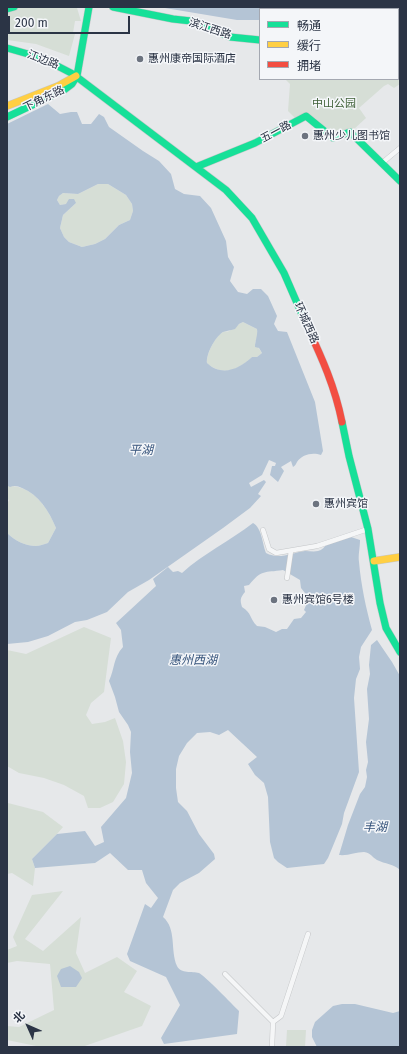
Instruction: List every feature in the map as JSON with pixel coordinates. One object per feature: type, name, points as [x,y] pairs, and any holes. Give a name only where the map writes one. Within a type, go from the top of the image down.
[{"type":"main road","points":[[7,9],[14,7]]},
{"type":"main road","points":[[77,76],[89,7]]},
{"type":"main road","name":"滨江西路","points":[[113,7],[173,19],[191,21],[230,36],[259,40]]},
{"type":"main road","name":"江边路","points":[[7,48],[49,61],[77,76]]},
{"type":"main road","name":"下角东路","points":[[7,106],[58,86],[77,76]]},
{"type":"main road","name":"下角东路","points":[[7,117],[64,90],[72,84],[77,76]]},
{"type":"main road","name":"环城西路","points":[[77,76],[92,89],[226,190],[252,218],[284,273],[329,375],[338,404],[349,456],[368,529],[380,602],[386,628],[392,641],[400,652]]},
{"type":"main road","name":"五一路","points":[[196,167],[255,143],[306,116],[333,138],[350,132],[382,163]]},
{"type":"main road","points":[[382,163],[400,181]]},
{"type":"main road","points":[[374,561],[400,557]]},
{"type":"street","points":[[382,163],[400,148]]},
{"type":"street","points":[[262,530],[269,549],[276,553],[318,546],[368,529]]},
{"type":"street","points":[[287,578],[291,551]]},
{"type":"street","points":[[273,1022],[282,1016],[308,934]]},
{"type":"street","points":[[225,974],[273,1022],[272,1047]]},
{"type":"green space","points":[[22,7],[77,8],[81,21],[75,21],[73,33],[75,34],[69,56],[36,44],[7,40],[7,11]]},
{"type":"green space","name":"中山公园","points":[[400,69],[400,84],[394,88],[388,84],[384,86],[359,108],[366,118],[353,130],[333,136],[306,115],[296,119],[288,111],[290,84],[286,80],[399,80]]},
{"type":"green space","points":[[98,184],[108,184],[126,195],[132,204],[133,211],[130,220],[119,225],[105,239],[95,244],[82,247],[69,242],[64,237],[60,228],[63,215],[76,203],[60,205],[57,200],[63,193],[78,194]]},
{"type":"green space","points":[[243,322],[257,329],[258,336],[255,343],[262,353],[257,357],[252,357],[242,365],[230,370],[219,370],[207,363],[210,351],[217,337],[223,332],[231,330]]},
{"type":"green space","points":[[8,486],[25,489],[38,499],[49,513],[56,528],[48,543],[32,546],[16,540],[7,533],[7,502],[9,501],[7,497]]},
{"type":"green space","points":[[84,627],[111,638],[104,692],[91,703],[86,715],[92,724],[105,722],[115,718],[123,741],[126,762],[124,784],[113,802],[100,808],[88,808],[84,796],[64,785],[44,778],[19,773],[7,766],[7,650],[26,654]]},
{"type":"green space","points":[[8,803],[43,812],[63,827],[32,859],[35,868],[33,886],[12,873],[7,874]]},
{"type":"green space","points":[[63,891],[25,939],[43,951],[81,917],[76,953],[85,973],[117,957],[137,971],[124,992],[151,1006],[142,1026],[82,1047],[41,1047],[7,1040],[7,1026],[19,1027],[54,1010],[50,964],[17,961],[7,963],[7,950],[17,946],[13,937],[32,895]]},
{"type":"green space","points":[[287,1030],[306,1030],[305,1047],[286,1047]]},
{"type":"water","points":[[159,7],[400,7],[400,59],[399,8],[259,8],[259,20],[237,20]]},
{"type":"water","name":"平湖","points":[[48,104],[60,114],[77,112],[82,124],[91,124],[99,114],[104,117],[109,127],[159,161],[171,174],[175,189],[184,194],[200,196],[211,208],[226,241],[228,257],[234,267],[230,281],[238,292],[247,294],[253,289],[261,289],[268,296],[277,316],[274,324],[278,331],[287,332],[315,402],[323,451],[321,455],[305,455],[299,459],[293,467],[291,461],[281,467],[284,471],[278,482],[270,475],[272,466],[275,466],[276,463],[269,460],[262,475],[249,483],[251,487],[264,480],[266,482],[258,494],[261,496],[250,508],[149,580],[128,592],[107,612],[87,620],[75,622],[48,636],[28,642],[7,644],[7,533],[20,542],[37,546],[48,543],[56,528],[43,504],[34,495],[19,487],[7,487],[7,124]],"holes":[[[98,184],[108,184],[126,195],[132,204],[133,211],[130,220],[119,225],[105,239],[95,244],[82,247],[69,242],[64,237],[60,228],[63,215],[76,203],[74,199],[69,199],[66,204],[60,205],[57,200],[63,193],[78,194]],[[243,322],[257,329],[255,347],[259,348],[262,353],[257,357],[252,357],[242,365],[230,370],[219,370],[207,363],[207,359],[214,342],[220,334],[235,329]]]},
{"type":"water","name":"惠州西湖","points":[[253,523],[256,525],[260,532],[266,553],[276,556],[305,551],[318,551],[321,550],[327,543],[351,537],[360,540],[359,559],[361,579],[372,630],[361,647],[359,657],[360,669],[356,679],[354,698],[359,772],[344,813],[342,824],[324,864],[287,868],[274,858],[270,842],[268,797],[264,783],[255,775],[248,764],[257,757],[228,730],[219,735],[210,732],[197,733],[187,743],[179,756],[176,769],[178,802],[187,811],[199,834],[214,854],[215,859],[199,873],[180,883],[173,890],[163,917],[170,927],[175,960],[179,969],[202,975],[239,1011],[237,1034],[164,1044],[161,1038],[180,1005],[166,977],[130,961],[127,954],[145,904],[151,908],[158,898],[146,883],[142,870],[128,870],[110,853],[95,863],[35,868],[32,859],[57,834],[85,831],[95,846],[104,842],[101,827],[126,798],[132,773],[130,752],[131,732],[119,712],[109,681],[116,659],[123,647],[121,630],[116,623],[156,586],[153,579],[168,567],[173,572],[178,571],[182,573],[199,559]],"holes":[[[283,570],[300,580],[301,588],[309,598],[304,610],[306,612],[301,618],[294,619],[287,629],[282,629],[276,632],[265,627],[257,626],[247,611],[242,607],[241,599],[245,592],[244,586],[249,585],[260,574]]]},
{"type":"water","name":"丰湖","points":[[377,640],[400,676],[400,870],[395,866],[377,860],[370,854],[364,852],[339,855],[348,825],[360,794],[365,787],[367,777],[366,770],[368,762],[366,742],[369,719],[367,689],[370,674],[369,665],[371,645]]},
{"type":"water","points":[[70,966],[79,972],[82,978],[76,987],[61,987],[57,976],[61,969]]},
{"type":"water","points":[[355,1004],[393,1013],[400,1011],[400,1047],[317,1047],[312,1037],[312,1030],[315,1022],[333,1006]]},
{"type":"traffic: fast","points":[[7,9],[14,7]]},
{"type":"traffic: fast","points":[[7,117],[64,90],[72,84],[77,76],[89,7]]},
{"type":"traffic: fast","points":[[113,7],[173,19],[191,21],[230,37],[259,40]]},
{"type":"traffic: fast","points":[[7,48],[42,58],[73,74],[226,190],[252,218],[284,273],[307,326]]},
{"type":"traffic: fast","points":[[196,167],[255,143],[306,116],[333,138],[350,132],[400,181]]},
{"type":"traffic: fast","points":[[342,422],[349,456],[368,529],[380,603],[386,628],[400,652]]},
{"type":"traffic: slow","points":[[7,106],[58,86],[76,76]]},
{"type":"traffic: slow","points":[[374,561],[400,557]]},
{"type":"traffic: jam","points":[[307,326],[332,385],[342,422]]},
{"type":"place","name":"惠州康帝国际酒店","points":[[140,59]]},
{"type":"place","name":"惠州少儿图书馆","points":[[305,136]]},
{"type":"place","name":"惠州宾馆","points":[[316,504]]},
{"type":"place","name":"惠州宾馆6号楼","points":[[274,600]]}]
